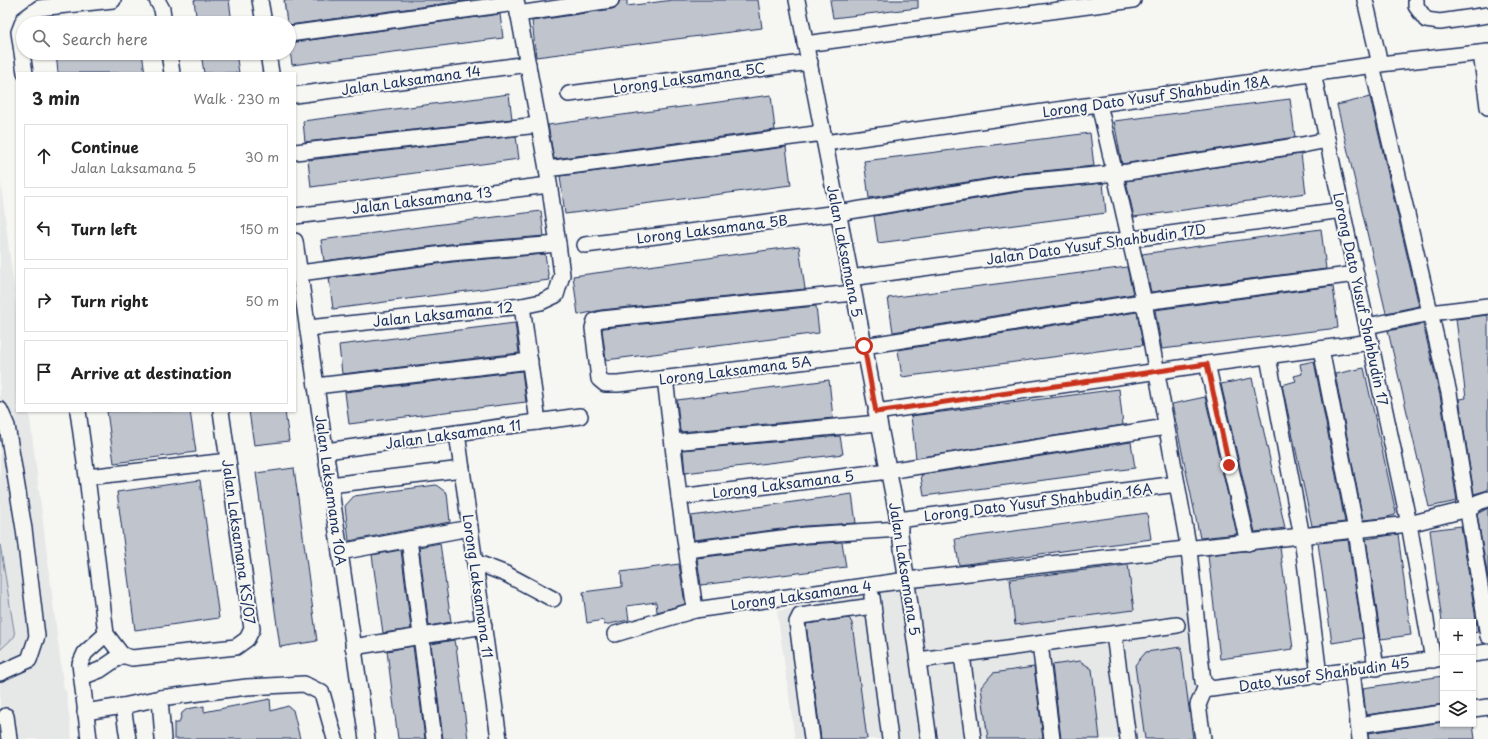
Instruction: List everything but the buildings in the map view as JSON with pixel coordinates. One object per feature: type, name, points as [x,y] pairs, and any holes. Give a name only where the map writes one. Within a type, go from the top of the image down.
[{"type":"street","points":[[28,16],[39,8],[113,0]]},
{"type":"street","points":[[157,0],[162,9],[163,16]]},
{"type":"street","points":[[260,0],[263,16]]},
{"type":"street","points":[[296,33],[517,6],[611,0]]},
{"type":"street","name":"Jalan Laksamana 5","points":[[797,0],[899,525],[929,739]]},
{"type":"street","points":[[805,44],[1075,4],[1133,0]]},
{"type":"street","points":[[1365,0],[1376,64],[1430,313],[1449,393],[1488,636]]},
{"type":"street","points":[[1416,0],[1416,6],[1426,20],[1440,22],[1488,15]]},
{"type":"street","points":[[300,274],[452,253],[558,244],[547,169],[517,6]]},
{"type":"street","points":[[1485,53],[1488,107]]},
{"type":"street","name":"Lorong Dato Yusuf Shahbudin 18A","points":[[547,169],[824,138],[1099,104],[1376,64],[1485,53]]},
{"type":"street","points":[[23,60],[25,72]]},
{"type":"street","points":[[170,60],[172,72]]},
{"type":"street","points":[[269,60],[271,72]]},
{"type":"street","name":"Lorong Laksamana 5C","points":[[569,94],[810,62]]},
{"type":"street","name":"Jalan Laksamana 14","points":[[296,95],[528,64]]},
{"type":"street","name":"Lorong Dato Yusuf Shahbudin 17","points":[[1313,73],[1438,659]]},
{"type":"street","points":[[1099,104],[1144,302],[1189,550],[1203,682],[1206,686],[1198,705],[1203,739]]},
{"type":"street","points":[[296,152],[538,125]]},
{"type":"street","name":"Lorong Laksamana 5B","points":[[585,245],[838,213],[1023,182],[1114,172],[1128,172],[1327,140]]},
{"type":"street","name":"Jalan Laksamana 13","points":[[296,216],[549,185]]},
{"type":"street","name":"Jalan Dato Yusuf Shahbudin 17D","points":[[605,384],[599,379],[593,328],[595,322],[610,318],[852,286],[1129,240],[1342,210]]},
{"type":"street","name":"Jalan Laksamana 12","points":[[308,328],[522,306],[541,302],[556,295],[562,275],[558,244]]},
{"type":"street","name":"Jalan Laksamana 10A","points":[[296,248],[367,739]]},
{"type":"street","name":"Lorong Laksamana 5A","points":[[605,384],[618,384],[666,378],[865,350],[1144,302],[1356,274]]},
{"type":"street","points":[[522,306],[538,422]]},
{"type":"street","points":[[1367,326],[1430,313],[1488,306]]},
{"type":"street","points":[[673,442],[877,417],[1207,364],[1370,342]]},
{"type":"street","points":[[1321,349],[1356,530],[1376,668]]},
{"type":"street","points":[[1268,356],[1302,537],[1319,676]]},
{"type":"street","points":[[316,386],[530,361]]},
{"type":"street","points":[[1207,364],[1248,543]]},
{"type":"street","points":[[666,378],[679,496],[695,610]]},
{"type":"street","points":[[0,410],[7,426],[23,522],[37,636],[29,660],[0,673]]},
{"type":"street","points":[[78,412],[106,634],[122,655],[82,682]]},
{"type":"street","name":"Jalan Laksamana KS/07","points":[[122,655],[132,658],[236,646],[247,639],[252,630],[221,412]]},
{"type":"street","name":"Jalan Laksamana 11","points":[[326,451],[580,416]]},
{"type":"street","name":"Lorong Laksamana 5","points":[[679,496],[888,471],[1166,427]]},
{"type":"street","name":"Lorong Laksamana 11","points":[[457,433],[499,739]]},
{"type":"street","points":[[87,477],[228,461]]},
{"type":"street","points":[[330,485],[462,469]]},
{"type":"street","name":"Lorong Dato Yusuf Shahbudin 16A","points":[[687,550],[899,525],[1177,484]]},
{"type":"street","name":"Lorong Laksamana 4","points":[[616,634],[695,610],[870,585],[1175,549],[1189,550],[1409,524],[1468,509],[1479,502],[1488,499]]},
{"type":"street","points":[[340,552],[470,528]]},
{"type":"street","points":[[409,539],[434,739]]},
{"type":"street","points":[[475,562],[506,574],[553,599]]},
{"type":"street","points":[[870,585],[890,739]]},
{"type":"street","points":[[812,739],[797,622],[800,616],[873,606]]},
{"type":"street","points":[[919,660],[1178,625]]},
{"type":"street","points":[[353,647],[484,626]]},
{"type":"street","points":[[89,739],[80,664],[85,653],[106,634]]},
{"type":"street","points":[[1114,634],[1128,739]]},
{"type":"street","points":[[1040,644],[1052,739]]},
{"type":"street","points":[[1476,654],[1488,652]]},
{"type":"street","points":[[962,655],[973,739]]},
{"type":"street","name":"Dato Yusof Shahbudin 45","points":[[1206,686],[1211,689],[1319,676],[1438,659]]},
{"type":"street","points":[[1352,671],[1359,732],[1440,714]]},
{"type":"street","points":[[85,712],[160,698],[247,687],[304,684],[322,693],[335,739]]},
{"type":"street","points":[[160,698],[163,739]]},
{"type":"street","points":[[123,706],[128,739]]},
{"type":"street","points":[[1476,709],[1488,707]]},
{"type":"street","points":[[6,716],[9,739]]},
{"type":"shaded area","points":[[0,177],[16,306],[16,412],[29,412],[64,690],[66,690],[72,739],[0,739]]},
{"type":"shaded area","points":[[1189,540],[1213,739],[795,739],[777,611]]},
{"type":"shaded area","points":[[0,544],[15,636],[0,650]]},
{"type":"route","points":[[864,346],[876,412],[1207,364],[1229,465]]}]
